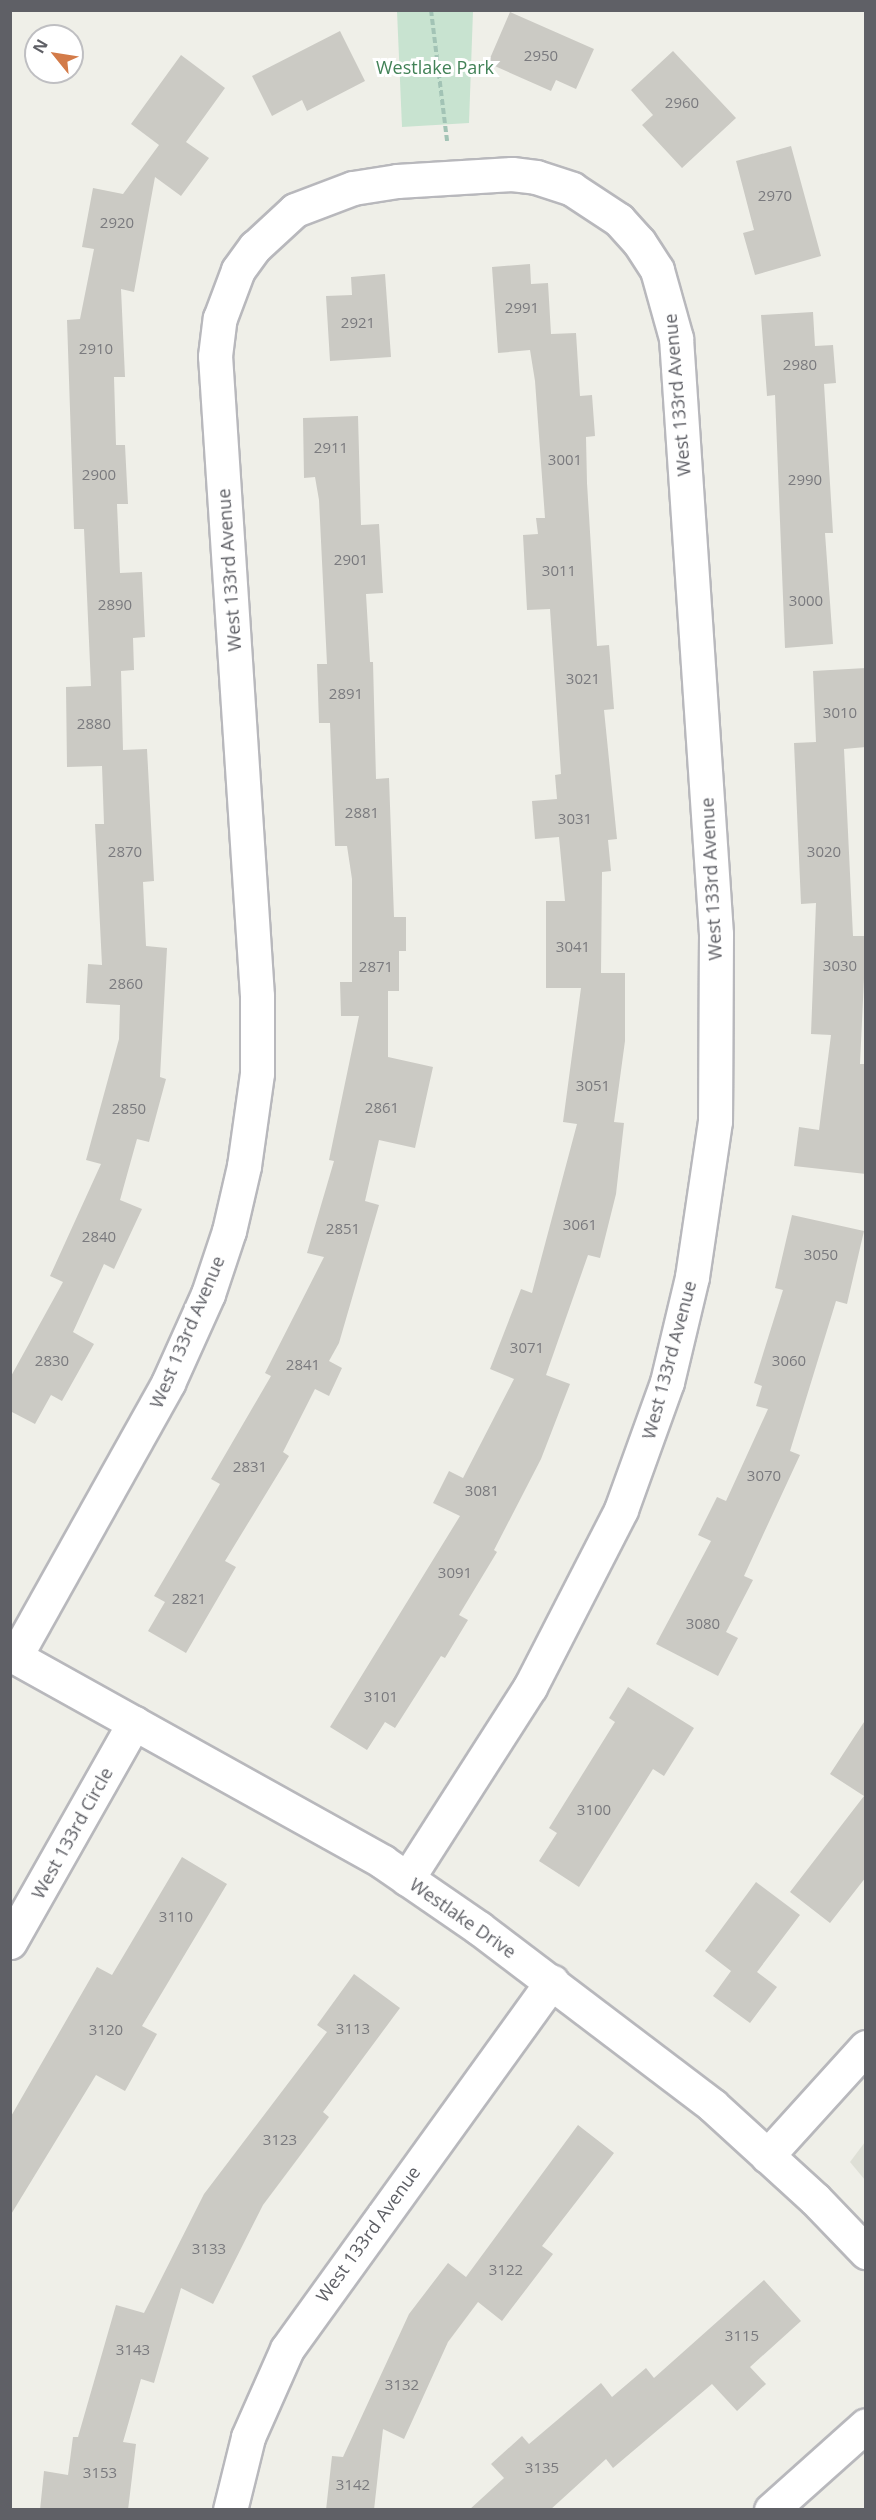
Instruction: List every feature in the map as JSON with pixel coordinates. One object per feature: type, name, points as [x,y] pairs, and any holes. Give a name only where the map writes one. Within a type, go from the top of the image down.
[{"type":"street","name":"West 133rd Avenue","points":[[13,1655],[168,1383],[208,1294],[229,1231],[244,1166],[257,1073],[257,996],[215,356],[220,318],[238,270],[255,246],[296,210],[353,188],[452,177],[512,174],[536,177],[572,189],[619,220],[639,242],[657,270],[668,300],[677,362],[716,934],[718,1038],[715,1121],[704,1213],[667,1382],[644,1450],[599,1558],[530,1687],[407,1879]]},
{"type":"street","name":"Westlake Drive","points":[[13,1655],[407,1879],[552,1982],[712,2105],[866,2252]]},
{"type":"street","name":"West 133rd Circle","points":[[10,1942],[134,1724]]},
{"type":"street","name":"West 133rd Avenue","points":[[230,2510],[248,2437],[287,2349],[552,1982]]},
{"type":"street","points":[[767,2156],[866,2047]]},
{"type":"street","points":[[771,2510],[866,2425]]},
{"type":"path","points":[[431,10],[452,177]]},
{"type":"shaded area","points":[[865,2142],[865,2180],[850,2162]]},
{"type":"green space","name":"Westlake Park","points":[[397,11],[473,11],[469,123],[402,127]]},
{"type":"building","points":[[510,12],[594,49],[576,89],[556,80],[551,91],[488,63]]},
{"type":"building","points":[[340,31],[365,81],[307,111],[302,100],[272,116],[252,76]]},
{"type":"building","points":[[673,51],[736,118],[682,168],[642,125],[653,115],[631,90]]},
{"type":"building","points":[[181,55],[225,88],[186,142],[209,158],[181,196],[155,177],[134,292],[121,289],[125,377],[114,377],[116,445],[125,445],[128,504],[117,504],[120,573],[142,572],[145,637],[133,638],[134,670],[121,671],[123,750],[147,749],[154,881],[143,882],[146,946],[167,948],[160,1077],[166,1079],[149,1142],[137,1139],[120,1200],[142,1209],[114,1269],[104,1264],[73,1332],[94,1344],[62,1401],[51,1395],[35,1424],[10,1411],[10,1378],[63,1282],[50,1276],[101,1164],[86,1160],[119,1039],[120,1005],[86,1003],[88,964],[102,965],[95,824],[104,824],[102,766],[67,767],[66,687],[91,686],[84,529],[74,529],[67,320],[80,319],[94,249],[82,247],[93,188],[123,194],[159,145],[131,124]]},
{"type":"building","points":[[791,146],[821,256],[755,275],[743,233],[754,230],[736,161]]},
{"type":"building","points":[[530,264],[531,284],[548,283],[551,334],[576,333],[580,396],[592,395],[595,436],[586,437],[587,483],[597,646],[609,645],[614,709],[604,710],[617,839],[608,840],[611,871],[602,872],[601,973],[625,973],[625,1041],[614,1122],[624,1123],[616,1194],[600,1258],[588,1255],[546,1375],[570,1384],[541,1459],[494,1550],[497,1552],[459,1615],[468,1620],[445,1658],[441,1656],[395,1728],[385,1722],[367,1750],[330,1727],[460,1516],[433,1503],[449,1471],[463,1478],[514,1379],[490,1369],[521,1289],[532,1293],[577,1124],[563,1122],[581,988],[546,988],[546,901],[565,901],[559,837],[535,839],[532,801],[557,799],[555,775],[561,774],[550,609],[527,610],[523,535],[538,534],[536,518],[545,518],[535,381],[530,350],[498,353],[492,267]]},
{"type":"building","points":[[385,274],[391,357],[330,361],[326,296],[352,295],[351,277]]},
{"type":"building","points":[[813,312],[815,346],[833,345],[836,383],[824,384],[833,533],[825,533],[833,644],[785,648],[775,395],[767,396],[761,315]]},
{"type":"building","points":[[358,416],[361,525],[379,524],[383,593],[366,594],[370,662],[373,662],[376,779],[389,778],[394,917],[406,917],[406,951],[399,951],[399,991],[388,991],[388,1057],[433,1067],[415,1148],[379,1140],[365,1201],[379,1205],[339,1343],[329,1361],[342,1368],[329,1396],[315,1389],[283,1452],[289,1456],[225,1561],[236,1567],[186,1653],[148,1631],[165,1602],[154,1596],[220,1484],[211,1479],[271,1376],[265,1373],[324,1257],[307,1253],[334,1161],[329,1160],[359,1016],[341,1016],[340,982],[352,982],[352,879],[347,846],[335,846],[330,723],[319,723],[317,664],[327,664],[319,500],[315,477],[304,478],[303,418]]},
{"type":"building","points":[[866,668],[866,747],[844,749],[853,936],[866,936],[860,1064],[866,1064],[866,1174],[794,1166],[799,1127],[819,1130],[831,1035],[811,1034],[816,903],[801,904],[794,743],[816,742],[813,671]]},
{"type":"building","points":[[792,1215],[864,1231],[847,1304],[836,1301],[790,1451],[800,1455],[744,1576],[753,1580],[726,1632],[738,1638],[718,1676],[656,1644],[711,1541],[698,1535],[717,1497],[726,1501],[768,1409],[756,1406],[762,1386],[754,1383],[783,1290],[775,1288]]},
{"type":"building","points":[[628,1687],[694,1728],[664,1776],[653,1769],[579,1887],[539,1861],[557,1833],[549,1828],[615,1722],[609,1718]]},
{"type":"building","points":[[866,1719],[866,1877],[830,1923],[790,1892],[864,1796],[830,1774]]},
{"type":"building","points":[[182,1857],[227,1884],[142,2026],[157,2034],[125,2091],[96,2075],[10,2216],[10,2118],[97,1967],[112,1975]]},
{"type":"building","points":[[756,1882],[800,1915],[757,1972],[777,1987],[750,2023],[713,1996],[731,1971],[705,1951]]},
{"type":"building","points":[[354,1974],[400,2008],[323,2112],[329,2117],[263,2205],[213,2304],[181,2288],[154,2383],[141,2379],[123,2442],[136,2444],[128,2510],[40,2510],[44,2471],[68,2475],[73,2437],[78,2437],[116,2305],[144,2313],[204,2194],[327,2032],[317,2025]]},
{"type":"building","points":[[578,2125],[614,2153],[542,2246],[553,2254],[502,2321],[478,2302],[448,2342],[404,2439],[383,2429],[374,2510],[326,2510],[332,2456],[343,2457],[409,2314],[448,2263],[466,2277]]},
{"type":"building","points":[[764,2280],[801,2321],[750,2367],[766,2384],[737,2411],[712,2384],[613,2468],[606,2459],[550,2510],[469,2510],[504,2478],[491,2464],[522,2436],[529,2444],[601,2383],[612,2397],[646,2368],[654,2378]]}]
